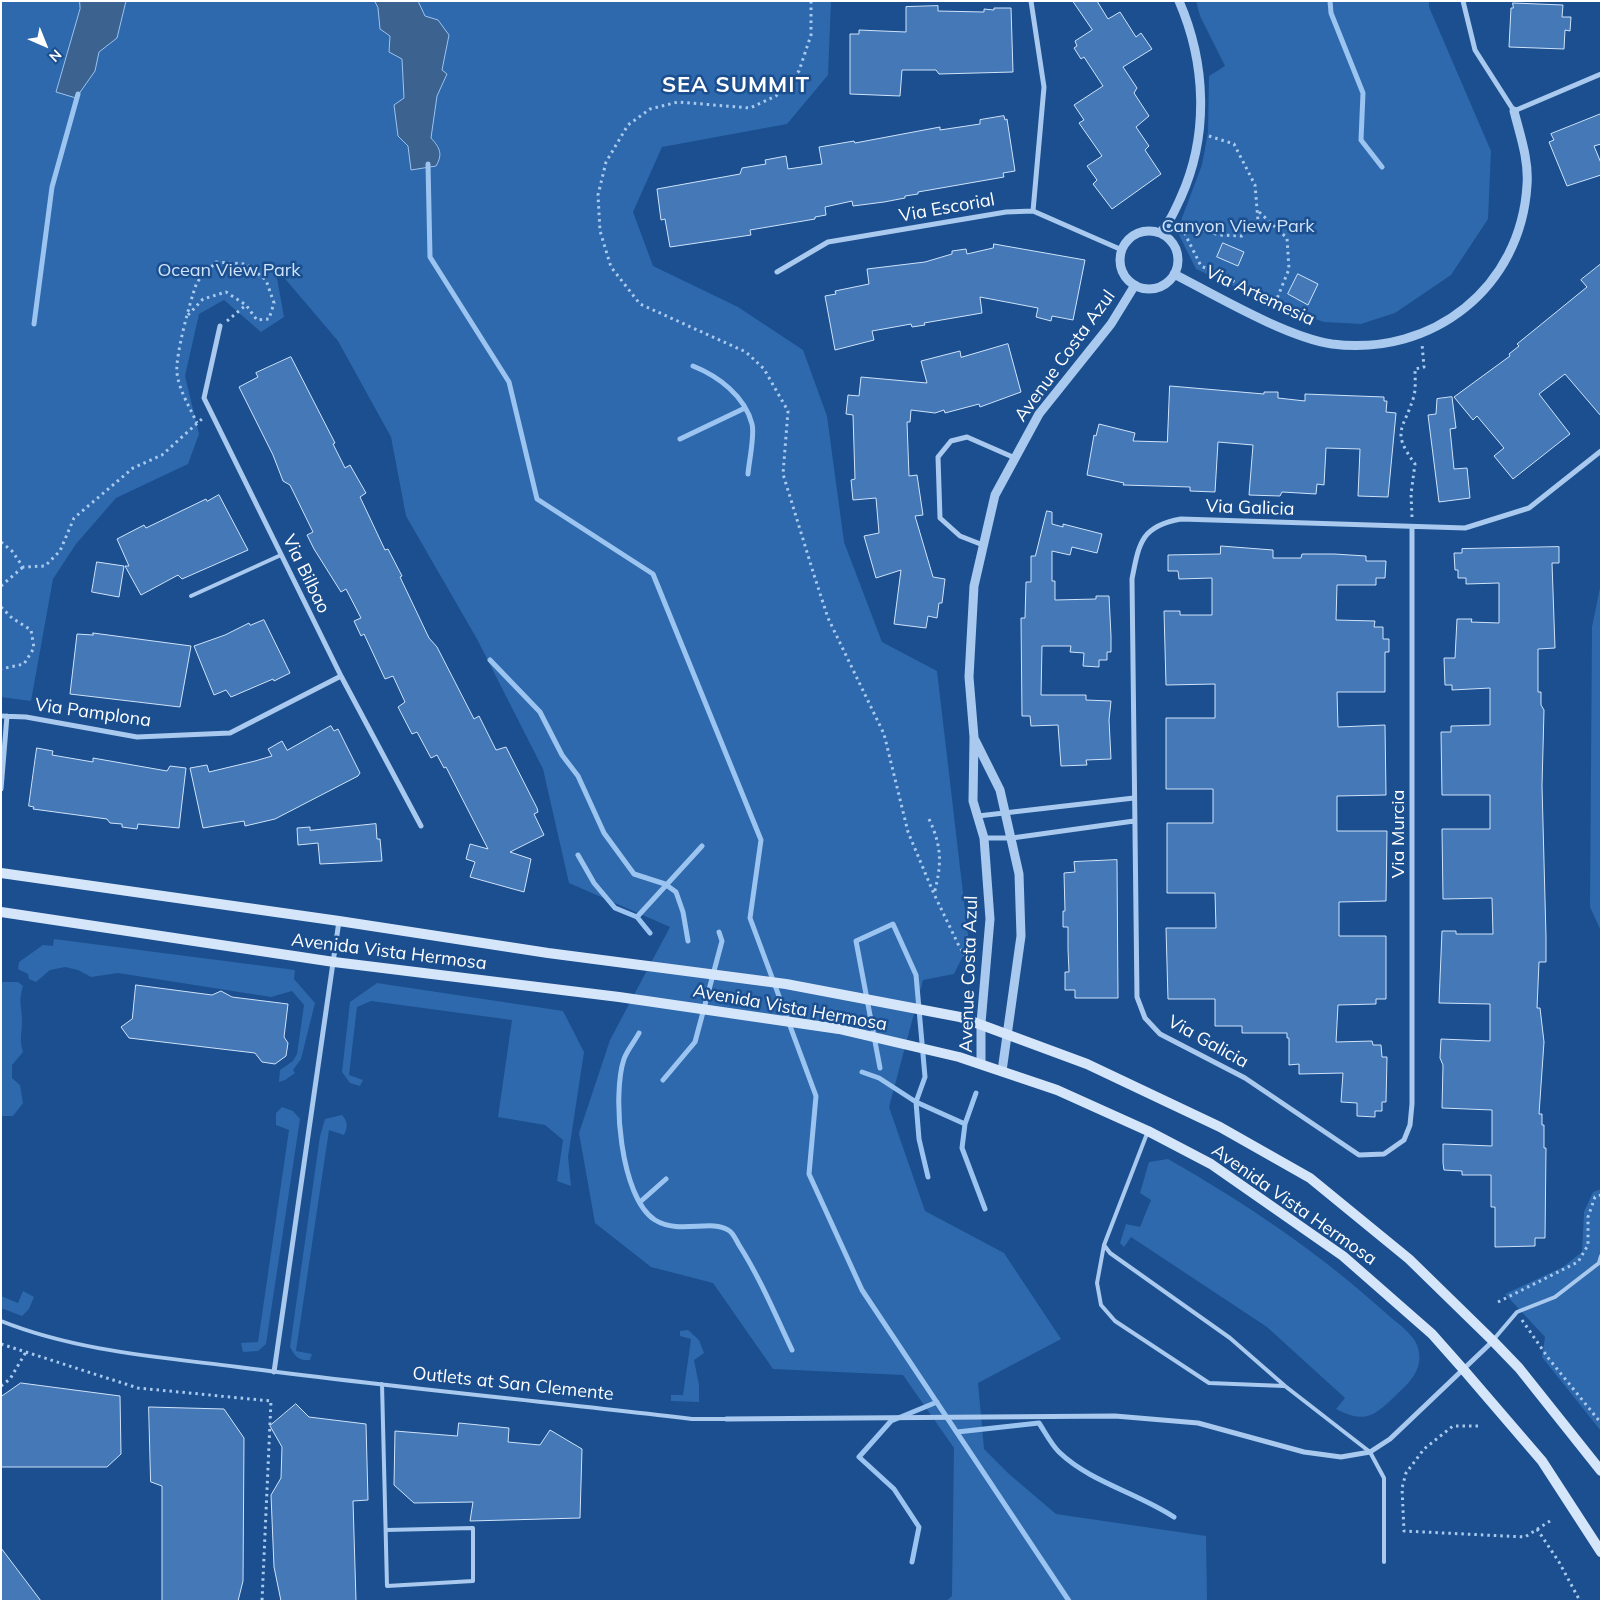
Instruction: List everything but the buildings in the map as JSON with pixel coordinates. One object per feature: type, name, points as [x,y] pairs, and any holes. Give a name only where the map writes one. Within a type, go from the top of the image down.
[{"type":"main road","name":"Avenida Vista Hermosa","points":[[1,873],[548,953],[629,962],[786,984],[960,1017],[980,1023],[1088,1064],[1220,1127],[1310,1178],[1409,1259],[1493,1341],[1532,1384],[1601,1471]]},
{"type":"main road","name":"Avenida Vista Hermosa","points":[[1,912],[334,962],[619,997],[839,1029],[982,1064],[1057,1090],[1148,1131],[1211,1164],[1343,1256],[1432,1334],[1463,1369],[1542,1461],[1601,1552]]},
{"type":"street","points":[[1031,1],[1044,87],[1033,211]]},
{"type":"street","points":[[1160,233],[1169,222],[1188,182],[1199,133],[1201,100],[1198,61],[1179,1]]},
{"type":"street","name":"Via Artemesia","points":[[1174,274],[1276,325],[1316,340],[1361,346],[1386,343],[1420,334],[1461,312],[1486,288],[1501,268],[1516,240],[1523,216],[1528,184],[1526,161],[1514,111],[1475,50],[1463,1]]},
{"type":"street","points":[[1514,111],[1601,74]]},
{"type":"street","name":"Via Escorial","points":[[777,272],[828,242],[1006,212],[1033,211],[1122,250]]},
{"type":"street","points":[[1142,232],[1160,233],[1173,244],[1177,253],[1178,262],[1174,274],[1163,285],[1154,288],[1135,285],[1128,280],[1120,266],[1122,250],[1126,242],[1142,232]]},
{"type":"street","name":"Avenue Costa Azul","points":[[982,1064],[980,1023],[990,919],[984,838],[973,801],[974,737],[968,678],[974,586],[996,495],[1039,414],[1110,324],[1135,285]]},
{"type":"street","name":"Via Bilbao","points":[[220,326],[204,398],[341,676],[421,826]]},
{"type":"street","points":[[984,545],[960,536],[940,518],[938,457],[951,442],[967,437],[1016,458]]},
{"type":"street","name":"Via Galicia","points":[[1404,1140],[1384,1154],[1359,1155],[1245,1078],[1160,1034],[1145,1018],[1137,996],[1132,579],[1137,553],[1146,536],[1161,523],[1181,519],[1465,528],[1529,508],[1601,451]]},
{"type":"street","name":"Via Murcia","points":[[1404,1140],[1410,1125],[1412,1104],[1412,527]]},
{"type":"street","name":"Via Pamplona","points":[[1,789],[4,716],[26,717],[137,737],[230,733],[341,676]]},
{"type":"street","name":"Avenue Costa Azul","points":[[974,737],[1000,790],[1007,812],[1019,874],[1021,936],[1002,1071]]},
{"type":"street","points":[[978,816],[1134,798]]},
{"type":"street","points":[[984,838],[1012,838],[1134,821]]},
{"type":"street","points":[[274,1372],[339,921]]},
{"type":"street","points":[[1370,1452],[1390,1438],[1493,1341]]},
{"type":"street","name":"Outlets at San Clemente","points":[[726,1419],[1115,1416],[1198,1423],[1304,1452],[1340,1457],[1370,1452]]},
{"type":"lane","points":[[191,596],[281,555]]},
{"type":"lane","points":[[1148,1131],[1104,1245],[1097,1283],[1101,1305],[1115,1321],[1209,1383],[1284,1386]]},
{"type":"lane","points":[[1104,1245],[1110,1253],[1230,1338],[1284,1386],[1370,1452],[1384,1478],[1384,1562]]},
{"type":"lane","points":[[1493,1341],[1516,1312],[1555,1297],[1600,1265],[1601,1256]]},
{"type":"lane","name":"Outlets at San Clemente","points":[[1,1321],[90,1346],[129,1353],[274,1372],[692,1419],[726,1419]]},
{"type":"lane","points":[[382,1384],[387,1586],[473,1581],[473,1528],[386,1530]]},
{"type":"path","points":[[811,1],[811,35],[798,71],[776,96],[750,108],[678,102],[650,109],[628,125],[606,162],[598,194],[600,231],[611,267],[640,304],[746,352],[764,369],[788,411],[783,474],[828,618],[884,734],[908,832],[934,894],[959,946],[966,957],[972,959]]},
{"type":"path","points":[[1199,133],[1234,144],[1255,185],[1257,210],[1258,221],[1242,236],[1220,235],[1191,226],[1183,230],[1201,266],[1276,301],[1288,269],[1287,238],[1257,210]]},
{"type":"path","points":[[220,326],[246,305]]},
{"type":"path","points":[[1412,527],[1411,494],[1415,464],[1404,448],[1400,430],[1413,399],[1415,369],[1424,368],[1425,356],[1420,334]]},
{"type":"path","points":[[1,586],[23,567],[45,566],[60,551],[74,518],[133,468],[162,455],[211,410]]},
{"type":"path","points":[[1,542],[12,551],[23,567]]},
{"type":"path","points":[[1,607],[12,618],[31,630],[34,648],[24,664],[1,669]]},
{"type":"path","points":[[930,819],[939,840],[940,870],[934,894]]},
{"type":"path","points":[[1601,1195],[1595,1197],[1588,1217],[1588,1244],[1578,1262],[1498,1302],[1516,1312],[1549,1359],[1601,1423]]},
{"type":"path","points":[[1,1344],[138,1388],[271,1401],[262,1601]]},
{"type":"path","points":[[1,1386],[10,1380],[26,1352]]},
{"type":"path","points":[[1478,1426],[1453,1426],[1424,1449],[1406,1473],[1402,1488],[1404,1531],[1525,1537],[1550,1521]]},
{"type":"path","points":[[1537,1529],[1560,1562],[1580,1601]]},
{"type":"green space","name":"Ocean View Park","points":[[1,1],[80,1],[80,9],[56,91],[76,98],[95,71],[99,52],[117,38],[126,1],[375,1],[378,8],[380,29],[390,36],[402,58],[411,170],[436,166],[440,155],[437,145],[431,138],[437,96],[447,74],[441,70],[449,35],[425,17],[418,1],[831,1],[828,75],[787,124],[662,147],[633,212],[653,266],[738,307],[803,350],[827,416],[844,542],[882,642],[937,671],[969,944],[954,974],[923,980],[889,1107],[925,1211],[1004,1253],[1061,1339],[978,1383],[984,1449],[1009,1474],[1056,1514],[1206,1536],[1207,1601],[946,1601],[952,1596],[954,1448],[903,1375],[773,1369],[713,1283],[651,1267],[595,1223],[579,1133],[610,1040],[670,927],[569,883],[543,769],[477,639],[406,516],[391,437],[338,341],[275,267],[284,317],[261,332],[224,300],[199,314],[185,376],[199,434],[188,464],[116,498],[76,544],[53,579],[31,701],[1,697]]},
{"type":"green space","name":"Canyon View Park","points":[[1196,1],[1429,1],[1429,7],[1491,151],[1488,219],[1451,275],[1395,313],[1361,324],[1324,322],[1275,305],[1196,269],[1177,231],[1202,165],[1208,132],[1209,76],[1225,66],[1200,16]]},
{"type":"green space","points":[[1601,583],[1601,931],[1590,907],[1592,627]]},
{"type":"green space","points":[[54,939],[295,970],[294,979],[315,1003],[301,1059],[293,1070],[295,1073],[279,1082],[280,1070],[293,1061],[297,1054],[304,1005],[292,991],[271,997],[118,973],[91,977],[78,970],[65,967],[50,970],[36,982],[29,979],[28,974],[18,969],[19,962],[43,945],[53,946]]},
{"type":"green space","points":[[1,982],[18,982],[23,986],[20,1000],[23,1052],[12,1065],[12,1078],[20,1085],[23,1103],[13,1116],[1,1116]]},
{"type":"green space","points":[[377,983],[563,1011],[584,1052],[568,1157],[571,1186],[557,1181],[563,1140],[545,1125],[498,1117],[512,1020],[371,1001],[357,1007],[349,1075],[363,1080],[360,1086],[350,1083],[342,1072],[350,1002]]},
{"type":"green space","points":[[282,1107],[293,1111],[300,1119],[266,1344],[258,1351],[243,1352],[241,1343],[258,1342],[289,1130],[276,1125],[276,1113]]},
{"type":"green space","points":[[342,1115],[347,1125],[344,1135],[329,1130],[296,1351],[312,1354],[310,1360],[303,1360],[295,1355],[290,1347],[320,1136],[325,1119]]},
{"type":"green space","points":[[1168,1159],[1255,1212],[1310,1251],[1363,1293],[1405,1330],[1416,1343],[1419,1357],[1416,1371],[1407,1384],[1383,1407],[1370,1415],[1358,1417],[1344,1413],[1336,1409],[1345,1398],[1267,1327],[1131,1237],[1124,1247],[1120,1243],[1126,1224],[1140,1227],[1151,1200],[1140,1193],[1149,1162]]},
{"type":"green space","points":[[1601,1189],[1601,1431],[1542,1357],[1545,1337],[1505,1294],[1563,1267],[1582,1252],[1584,1212],[1593,1192]]},
{"type":"green space","points":[[23,1291],[34,1297],[29,1309],[22,1316],[1,1308],[1,1296],[18,1303]]},
{"type":"green space","points":[[688,1330],[699,1340],[704,1353],[694,1360],[699,1385],[699,1402],[671,1401],[671,1395],[683,1395],[691,1339],[680,1336],[680,1331]]},
{"type":"shaded area","points":[[80,1],[126,1],[117,38],[99,52],[95,71],[76,98],[56,92],[80,9]]},
{"type":"shaded area","points":[[375,1],[418,1],[425,16],[438,20],[449,35],[442,70],[447,74],[437,96],[431,138],[440,151],[436,166],[411,170],[408,146],[398,136],[394,105],[404,98],[402,59],[389,52],[390,36],[380,29],[378,8]]},
{"type":"waterway","points":[[1330,1],[1331,13],[1363,93],[1361,140],[1382,167]]},
{"type":"waterway","points":[[34,324],[52,187],[78,94]]},
{"type":"waterway","points":[[428,164],[430,257],[509,382],[537,499],[653,574],[761,840],[750,918],[816,1096],[809,1174],[862,1290],[1069,1601]]},
{"type":"waterway","points":[[693,366],[721,381],[737,396],[748,414],[753,429],[748,474]]},
{"type":"waterway","points":[[680,439],[745,408]]},
{"type":"waterway","points":[[490,660],[540,712],[562,755],[578,776],[604,833],[634,874],[665,884],[676,892],[683,912],[688,941]]},
{"type":"waterway","points":[[637,917],[702,846]]},
{"type":"waterway","points":[[578,855],[594,883],[615,908],[637,917],[650,933]]},
{"type":"waterway","points":[[880,1068],[856,941],[893,924],[916,975],[925,1077],[916,1102],[919,1139],[928,1177]]},
{"type":"waterway","points":[[663,1080],[695,1042],[722,941],[719,932]]},
{"type":"waterway","points":[[639,1033],[624,1059],[620,1075],[619,1096],[622,1144],[634,1190],[643,1208],[655,1220],[664,1224],[684,1227],[713,1226],[721,1227],[731,1232],[761,1283],[792,1350]]},
{"type":"waterway","points":[[862,1072],[879,1078],[916,1102],[965,1124]]},
{"type":"waterway","points":[[976,1093],[965,1124],[962,1148],[985,1209]]},
{"type":"waterway","points":[[640,1202],[666,1179]]},
{"type":"waterway","points":[[912,1562],[919,1527],[894,1489],[859,1457],[891,1421],[937,1402]]},
{"type":"waterway","points":[[957,1432],[1039,1423],[1056,1449],[1071,1462],[1174,1517]]},
{"type":"district","name":"SEA SUMMIT","points":[[736,85]]}]
